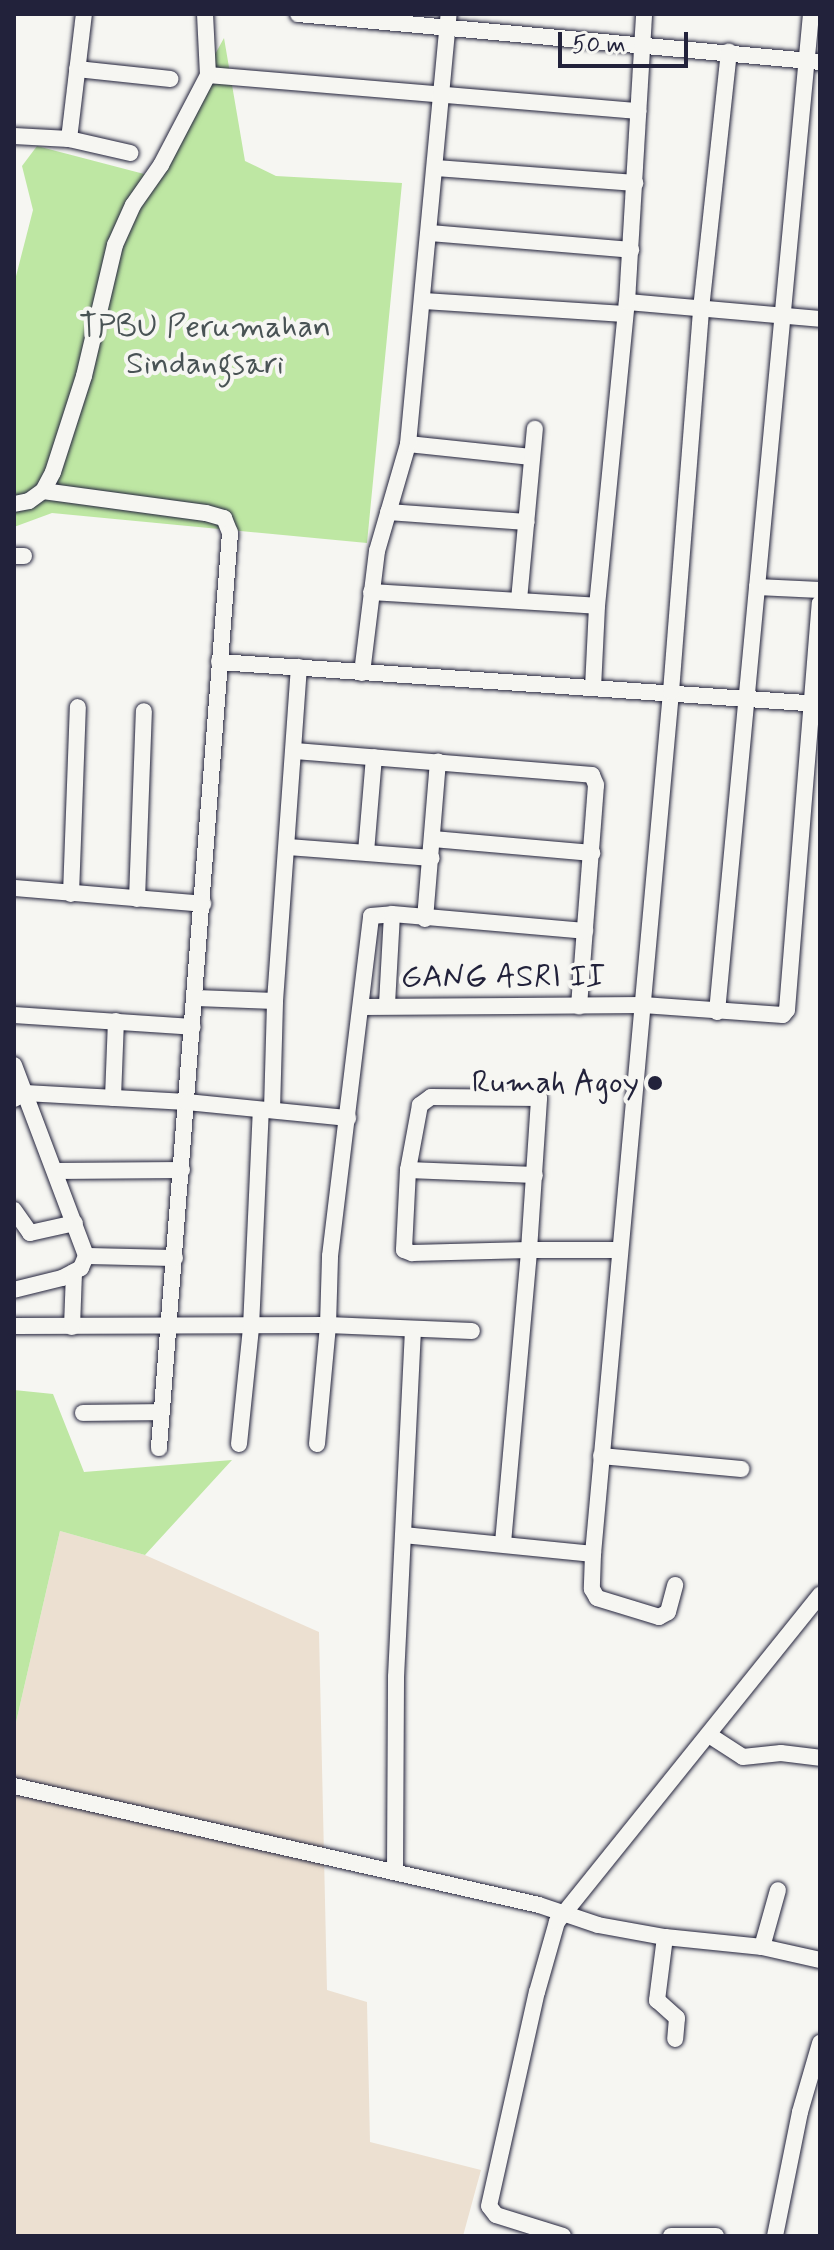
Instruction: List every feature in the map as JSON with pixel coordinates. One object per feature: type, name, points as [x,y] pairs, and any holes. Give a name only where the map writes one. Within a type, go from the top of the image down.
[{"type":"street","points":[[69,139],[84,14]]},
{"type":"street","points":[[14,504],[29,501],[43,491],[53,472],[84,376],[115,245],[133,205],[161,165],[208,75],[205,14]]},
{"type":"street","points":[[298,14],[448,21],[814,61]]},
{"type":"street","points":[[593,688],[597,606],[613,433],[618,415],[631,250],[644,14]]},
{"type":"street","points":[[717,1012],[784,315],[814,61],[811,14]]},
{"type":"street","points":[[362,673],[371,592],[388,512],[408,444],[424,301],[448,21]]},
{"type":"street","points":[[675,1585],[668,1612],[659,1617],[597,1598],[592,1589],[619,1250],[671,692],[701,309],[729,52]]},
{"type":"street","points":[[77,69],[170,79]]},
{"type":"street","points":[[208,75],[441,97],[638,111]]},
{"type":"street","points":[[14,136],[69,139],[130,153]]},
{"type":"street","points":[[436,168],[635,183]]},
{"type":"street","points":[[430,233],[631,250]]},
{"type":"street","points":[[424,301],[701,309],[820,319]]},
{"type":"street","points":[[519,600],[535,429]]},
{"type":"street","points":[[408,444],[531,457]]},
{"type":"street","points":[[43,491],[224,518],[230,533],[159,1448]]},
{"type":"street","points":[[388,512],[527,522]]},
{"type":"street","points":[[757,587],[820,590]]},
{"type":"street","points":[[371,592],[597,606]]},
{"type":"street","points":[[219,662],[816,704],[820,603]]},
{"type":"street","points":[[239,1444],[251,1327],[299,667]]},
{"type":"street","name":"GANG ASRI II","points":[[362,1007],[387,1004],[643,1005],[775,1017],[787,1010],[816,704]]},
{"type":"street","points":[[71,894],[78,707]]},
{"type":"street","points":[[137,899],[144,711]]},
{"type":"street","points":[[295,751],[585,772],[592,775],[596,785],[579,1006]]},
{"type":"street","points":[[366,852],[374,757]]},
{"type":"street","points":[[425,919],[438,762]]},
{"type":"street","points":[[433,839],[592,853]]},
{"type":"street","points":[[288,847],[432,858]]},
{"type":"street","points":[[14,888],[203,904]]},
{"type":"street","points":[[317,1444],[328,1325],[330,1256],[348,1118],[353,1048],[362,1007],[370,918],[375,914],[392,914],[585,931]]},
{"type":"street","points":[[387,1004],[392,914]]},
{"type":"street","points":[[196,998],[275,1001]]},
{"type":"street","points":[[14,1015],[193,1027]]},
{"type":"street","points":[[113,1098],[116,1021]]},
{"type":"street","points":[[14,1065],[20,1096],[55,1171],[86,1256],[81,1268],[74,1272],[14,1290]]},
{"type":"street","points":[[20,1096],[187,1102],[348,1118]]},
{"type":"street","points":[[504,1538],[529,1250],[535,1175],[539,1098],[424,1100],[420,1105],[408,1170],[403,1247],[412,1253],[529,1250],[619,1250]]},
{"type":"street","points":[[55,1171],[182,1170]]},
{"type":"street","points":[[408,1170],[535,1175]]},
{"type":"street","points":[[14,1210],[23,1228],[30,1233],[75,1223]]},
{"type":"street","points":[[86,1256],[175,1258]]},
{"type":"street","points":[[72,1327],[74,1272]]},
{"type":"street","points":[[14,1326],[328,1325],[472,1331]]},
{"type":"street","points":[[395,1872],[396,1677],[413,1329]]},
{"type":"street","points":[[83,1413],[162,1412]]},
{"type":"street","points":[[601,1456],[741,1469]]},
{"type":"street","points":[[404,1535],[504,1538],[593,1554]]},
{"type":"street","points":[[563,2236],[496,2215],[489,2206],[540,1980],[563,1912],[820,1595]]},
{"type":"street","points":[[709,1735],[743,1757],[781,1753],[820,1758]]},
{"type":"street","points":[[14,1786],[395,1872],[563,1912],[598,1925],[665,1937],[762,1947],[820,1960]]},
{"type":"street","points":[[762,1947],[778,1890]]},
{"type":"street","points":[[665,1937],[657,2003],[676,2016],[675,2039]]},
{"type":"street","points":[[775,2236],[800,2112],[820,2043]]},
{"type":"street","points":[[671,2236],[716,2236]]},
{"type":"shaded area","points":[[60,1531],[145,1555],[319,1632],[327,1990],[367,2002],[370,2142],[481,2170],[463,2236],[14,2236],[14,1731]]},
{"type":"green space","name":"TPBU Perumahan Sindangsari","points":[[224,38],[245,161],[276,176],[402,183],[367,543],[52,513],[14,527],[14,284],[33,210],[22,166],[37,146],[148,175]]},
{"type":"green space","points":[[14,1390],[53,1394],[84,1472],[232,1460],[145,1555],[60,1531],[14,1731]]},
{"type":"place","name":"Rumah Agoy","points":[[655,1083]]}]
